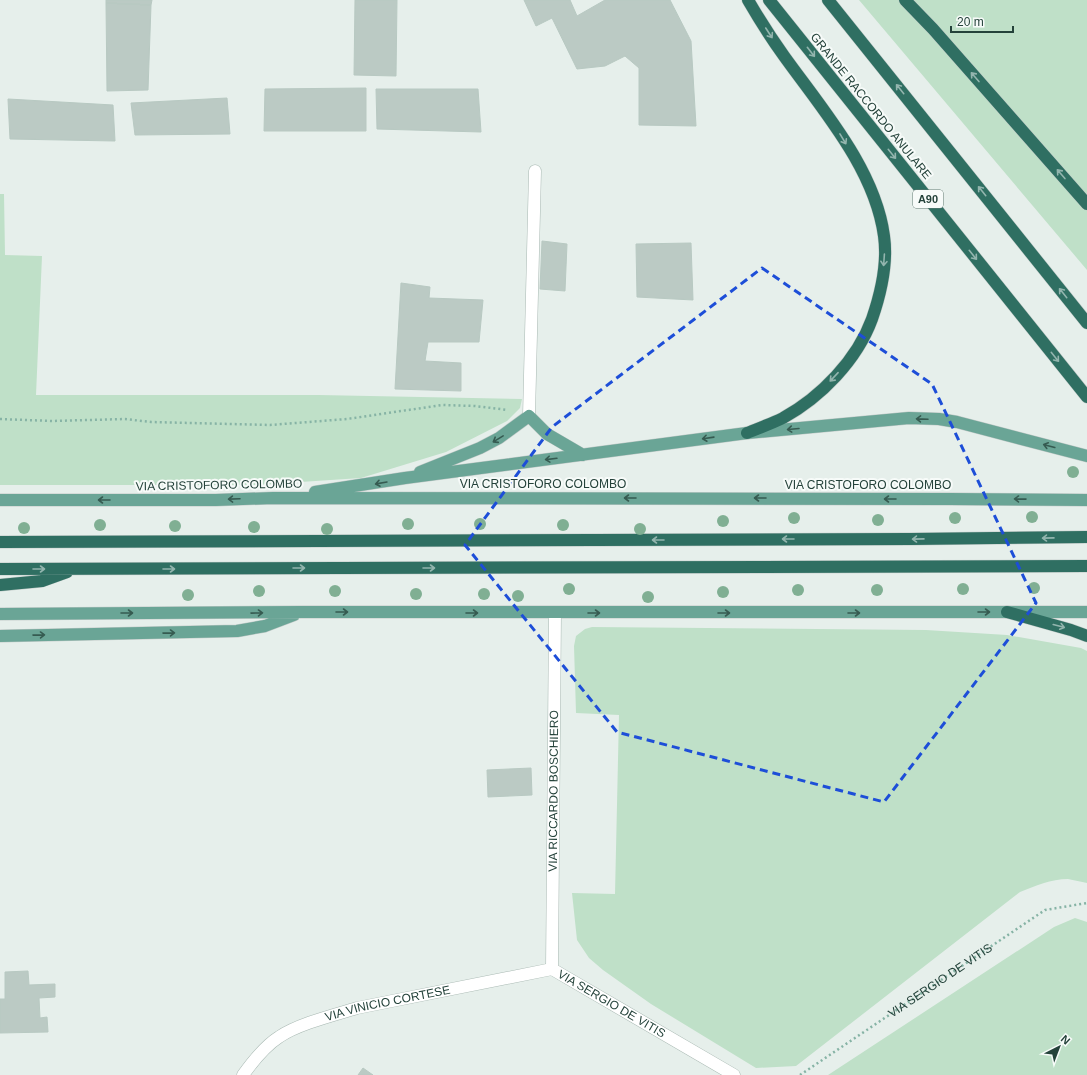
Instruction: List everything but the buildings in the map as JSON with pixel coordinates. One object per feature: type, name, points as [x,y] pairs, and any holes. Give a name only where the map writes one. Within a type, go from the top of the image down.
[{"type":"highway","points":[[747,433],[782,418],[799,408],[822,390],[852,356],[863,339],[879,298],[885,255],[884,237],[878,207],[867,181],[826,112],[783,55],[748,0]]},
{"type":"highway","name":"GRANDE RACCORDO ANULARE","points":[[769,0],[1087,397]]},
{"type":"highway","points":[[828,0],[1087,323]]},
{"type":"highway","points":[[905,0],[933,29],[1087,204]]},
{"type":"highway","points":[[0,542],[1087,537]]},
{"type":"highway","points":[[0,569],[1087,566]]},
{"type":"highway","points":[[0,585],[42,580],[77,569]]},
{"type":"highway","points":[[1008,612],[1087,636]]},
{"type":"main road","points":[[405,478],[480,448],[499,438],[529,414],[547,434],[582,455]]},
{"type":"main road","points":[[273,498],[405,478],[747,433],[909,418],[939,420],[972,426],[1087,456]]},
{"type":"main road","name":"VIA CRISTOFORO COLOMBO","points":[[0,500],[216,500],[273,498],[1087,500]]},
{"type":"main road","points":[[0,636],[237,631],[265,626],[303,612]]},
{"type":"main road","points":[[0,614],[303,612],[1087,612]]},
{"type":"street","points":[[529,414],[535,172]]},
{"type":"street","name":"VIA RICCARDO BOSCHIERO","points":[[552,969],[555,613]]},
{"type":"street","name":"VIA VINICIO CORTESE","points":[[243,1075],[266,1047],[279,1037],[325,1018],[357,1008],[552,969]]},
{"type":"street","name":"VIA SERGIO DE VITIS","points":[[552,969],[734,1075]]},
{"type":"path","points":[[0,419],[52,421],[125,419],[151,422],[270,425],[347,419],[442,405],[475,406],[529,414]]},
{"type":"path","name":"VIA SERGIO DE VITIS","points":[[800,1075],[1045,910],[1087,903]]},
{"type":"highlighted area","points":[[762,268],[932,384],[1036,603],[884,802],[617,732],[465,545],[552,427]]},
{"type":"green space","points":[[859,0],[1087,0],[1087,270]]},
{"type":"green space","points":[[0,194],[4,194],[5,255],[42,256],[36,395],[319,395],[522,399],[520,408],[507,421],[446,452],[361,478],[255,485],[0,485]]},
{"type":"green space","points":[[592,627],[926,630],[1007,635],[1081,648],[1087,651],[1087,883],[1062,879],[1043,883],[1020,892],[796,1066],[756,1068],[651,1004],[603,970],[589,958],[577,940],[572,893],[615,894],[619,715],[576,713],[574,646],[576,636],[585,629]]},
{"type":"green space","points":[[1075,918],[1087,922],[1087,1075],[828,1075],[1054,927]]}]
